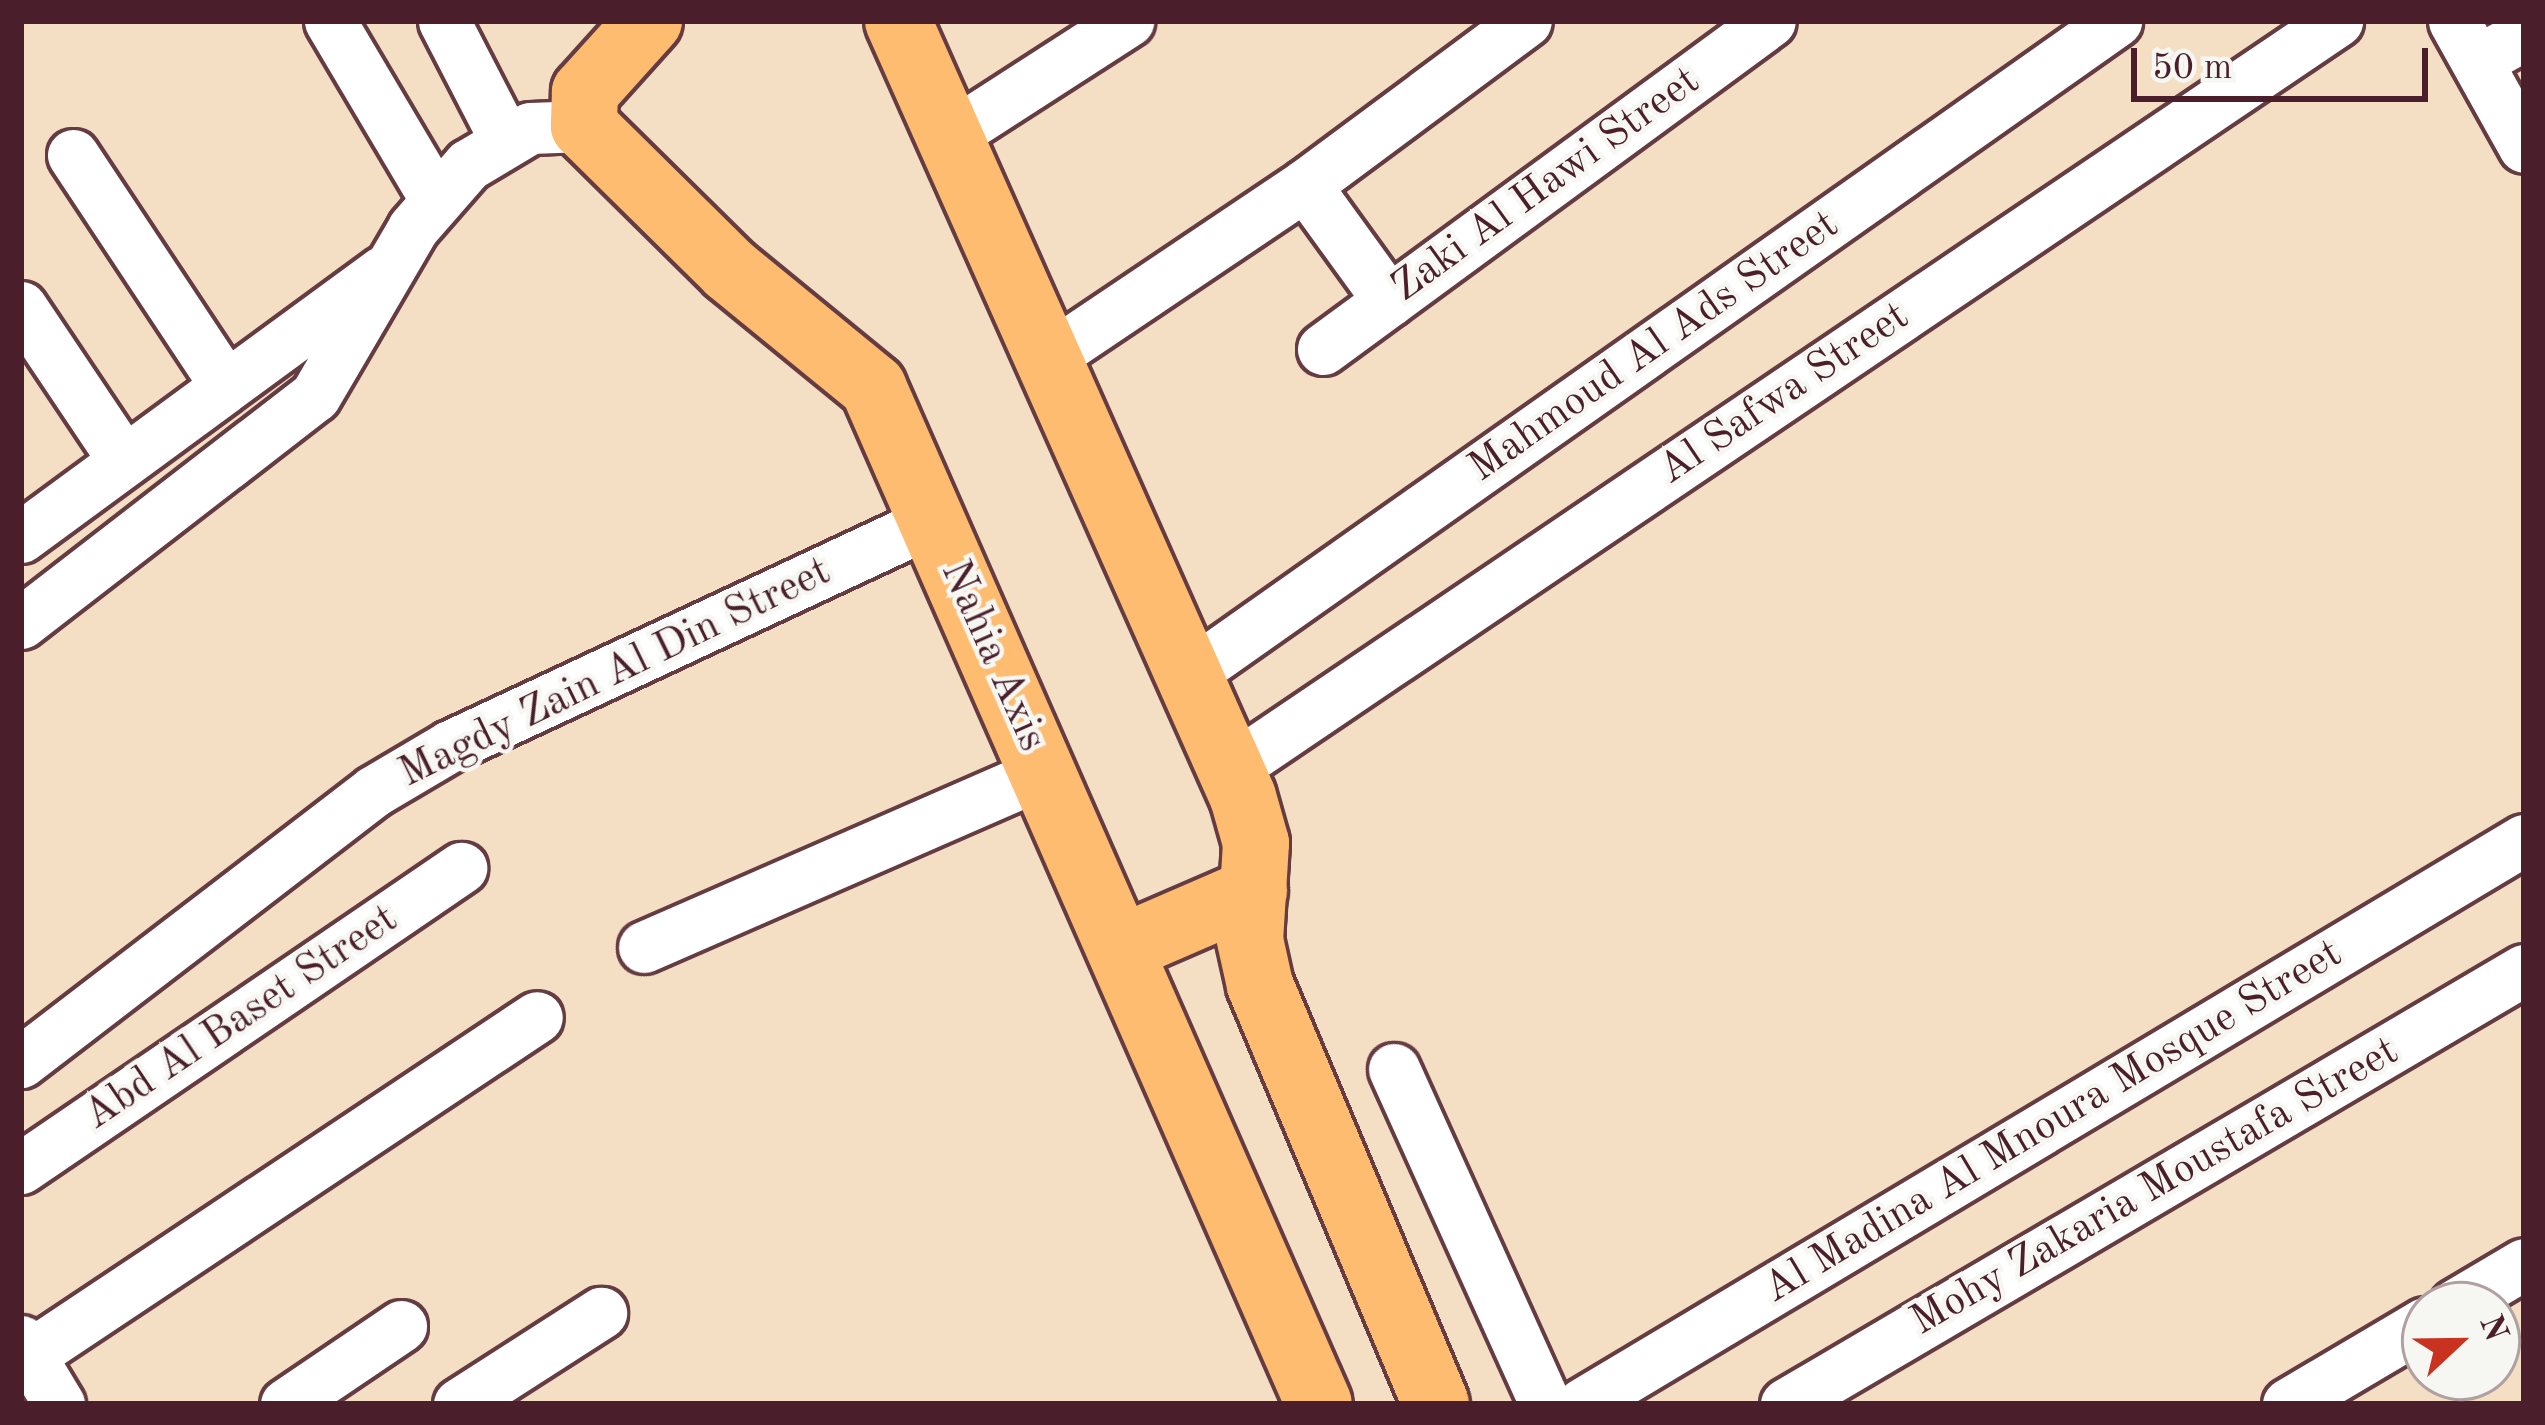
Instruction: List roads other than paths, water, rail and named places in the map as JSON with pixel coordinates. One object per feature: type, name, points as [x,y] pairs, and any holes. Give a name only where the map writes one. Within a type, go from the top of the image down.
[{"type":"main road","points":[[584,125],[585,92],[649,21]]},
{"type":"main road","points":[[898,21],[1052,355],[1232,768],[1256,843],[1250,940],[1260,985],[1436,1404]]},
{"type":"main road","name":"Nahia Axis","points":[[584,125],[730,270],[872,387],[1319,1404]]},
{"type":"main road","points":[[1120,949],[1254,891]]},
{"type":"street","points":[[330,21],[434,197]]},
{"type":"street","points":[[444,21],[506,139]]},
{"type":"street","points":[[951,135],[1128,21]]},
{"type":"street","points":[[1052,355],[1305,184],[1526,21]]},
{"type":"street","name":"Zaki Al Hawi Street","points":[[1323,349],[1770,21]]},
{"type":"street","name":"Mahmoud Al Ads Street","points":[[1191,673],[2116,21]]},
{"type":"street","name":"Al Safwa Street","points":[[1232,768],[2337,21]]},
{"type":"street","points":[[2524,35],[2465,41],[2524,147]]},
{"type":"street","points":[[21,623],[315,396],[434,197],[506,139],[540,125],[584,125]]},
{"type":"street","points":[[73,155],[226,386]]},
{"type":"street","points":[[1305,184],[1389,301]]},
{"type":"street","points":[[21,537],[398,261]]},
{"type":"street","points":[[21,307],[124,461]]},
{"type":"street","name":"Magdy Zain Al Din Street","points":[[21,1062],[374,791],[450,746],[934,520]]},
{"type":"street","points":[[644,947],[1044,772]]},
{"type":"street","name":"Al Madina Al Mnoura Mosque Street","points":[[1582,1404],[2524,840]]},
{"type":"street","name":"Abd Al Baset Street","points":[[21,1168],[461,868]]},
{"type":"street","name":"Mohy Zakaria Moustafa Street","points":[[1786,1404],[2524,970]]},
{"type":"street","points":[[59,1404],[25,1348],[537,1017]]},
{"type":"street","points":[[1394,1069],[1545,1404]]},
{"type":"street","points":[[2495,1281],[2524,1264]]},
{"type":"street","points":[[459,1404],[601,1313]]},
{"type":"street","points":[[286,1404],[401,1326]]},
{"type":"street","points":[[2288,1404],[2401,1337]]}]
